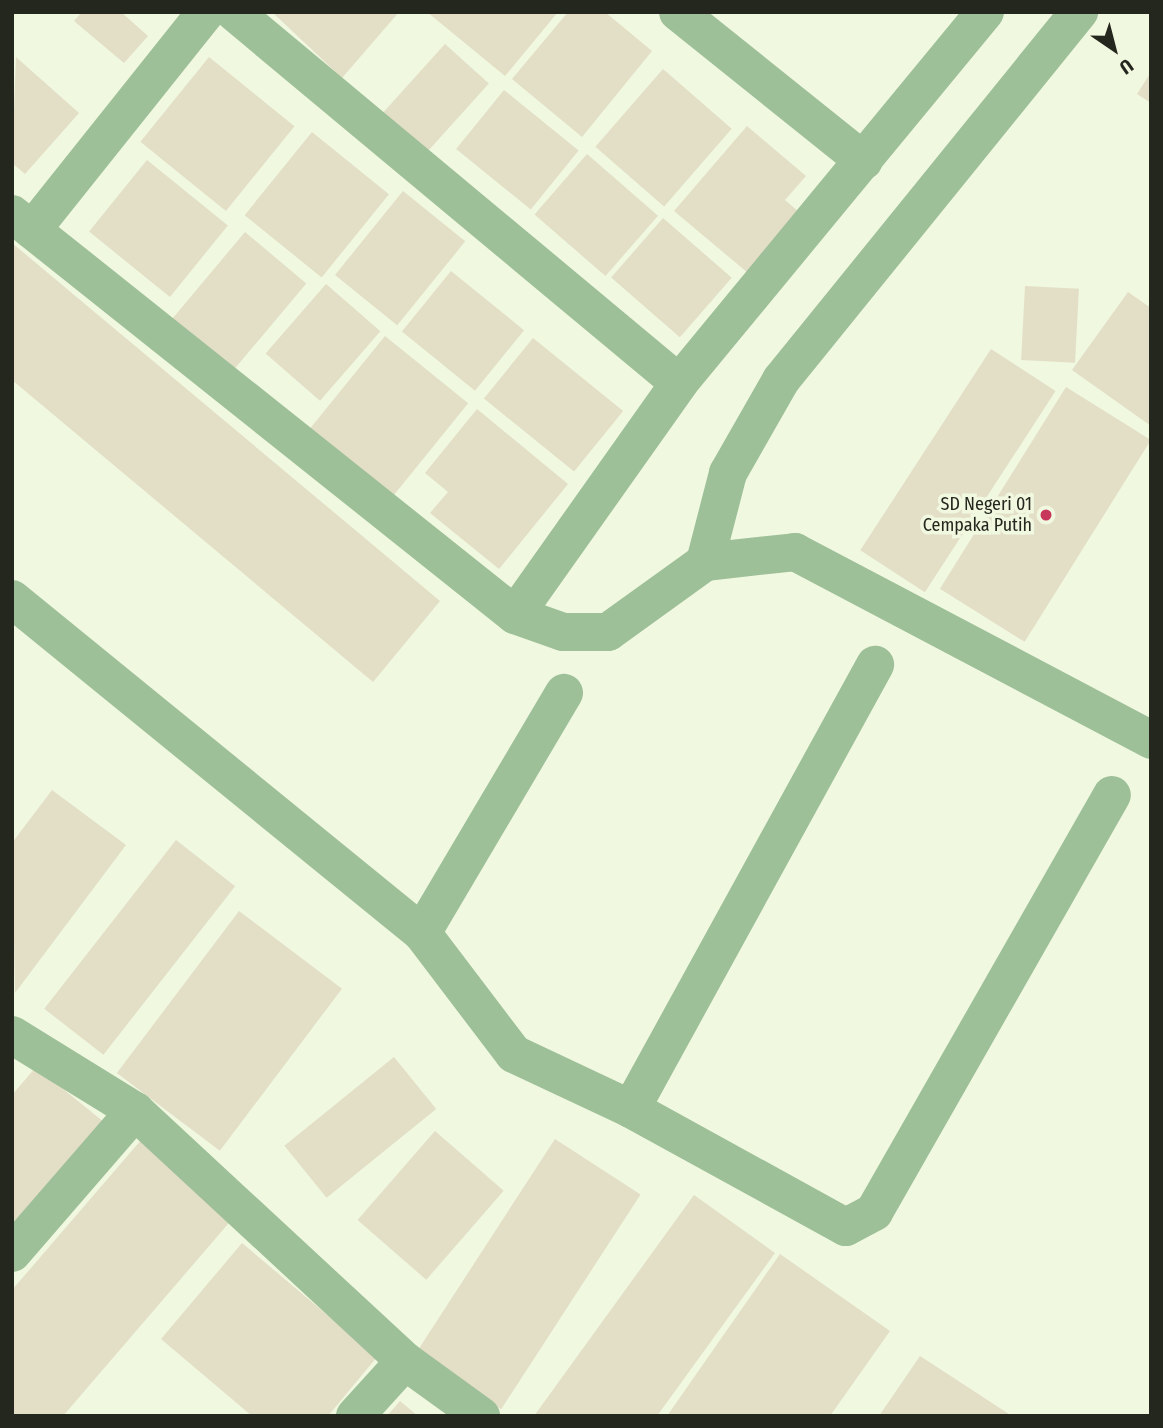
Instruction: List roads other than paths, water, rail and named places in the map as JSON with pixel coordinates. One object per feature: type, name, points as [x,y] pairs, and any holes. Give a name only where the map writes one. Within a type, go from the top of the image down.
[{"type":"street","points":[[206,12],[22,222],[515,615],[563,632],[608,632],[705,562],[795,552],[817,559],[1151,740]]},
{"type":"street","points":[[234,12],[679,383]]},
{"type":"street","points":[[678,12],[864,161]]},
{"type":"street","points":[[515,615],[679,383],[985,12]]},
{"type":"street","points":[[705,562],[728,473],[781,380],[1079,12]]},
{"type":"street","points":[[12,599],[422,933],[514,1054],[631,1109],[846,1227],[864,1222],[1112,795]]},
{"type":"street","points":[[631,1109],[875,665]]},
{"type":"street","points":[[422,933],[564,693]]},
{"type":"street","points":[[12,1035],[135,1111],[405,1361],[481,1416]]},
{"type":"street","points":[[12,1253],[135,1111]]},
{"type":"street","points":[[355,1416],[405,1361]]},
{"type":"place","name":"SD Negeri 01 Cempaka Putih","points":[[1046,515]]}]
